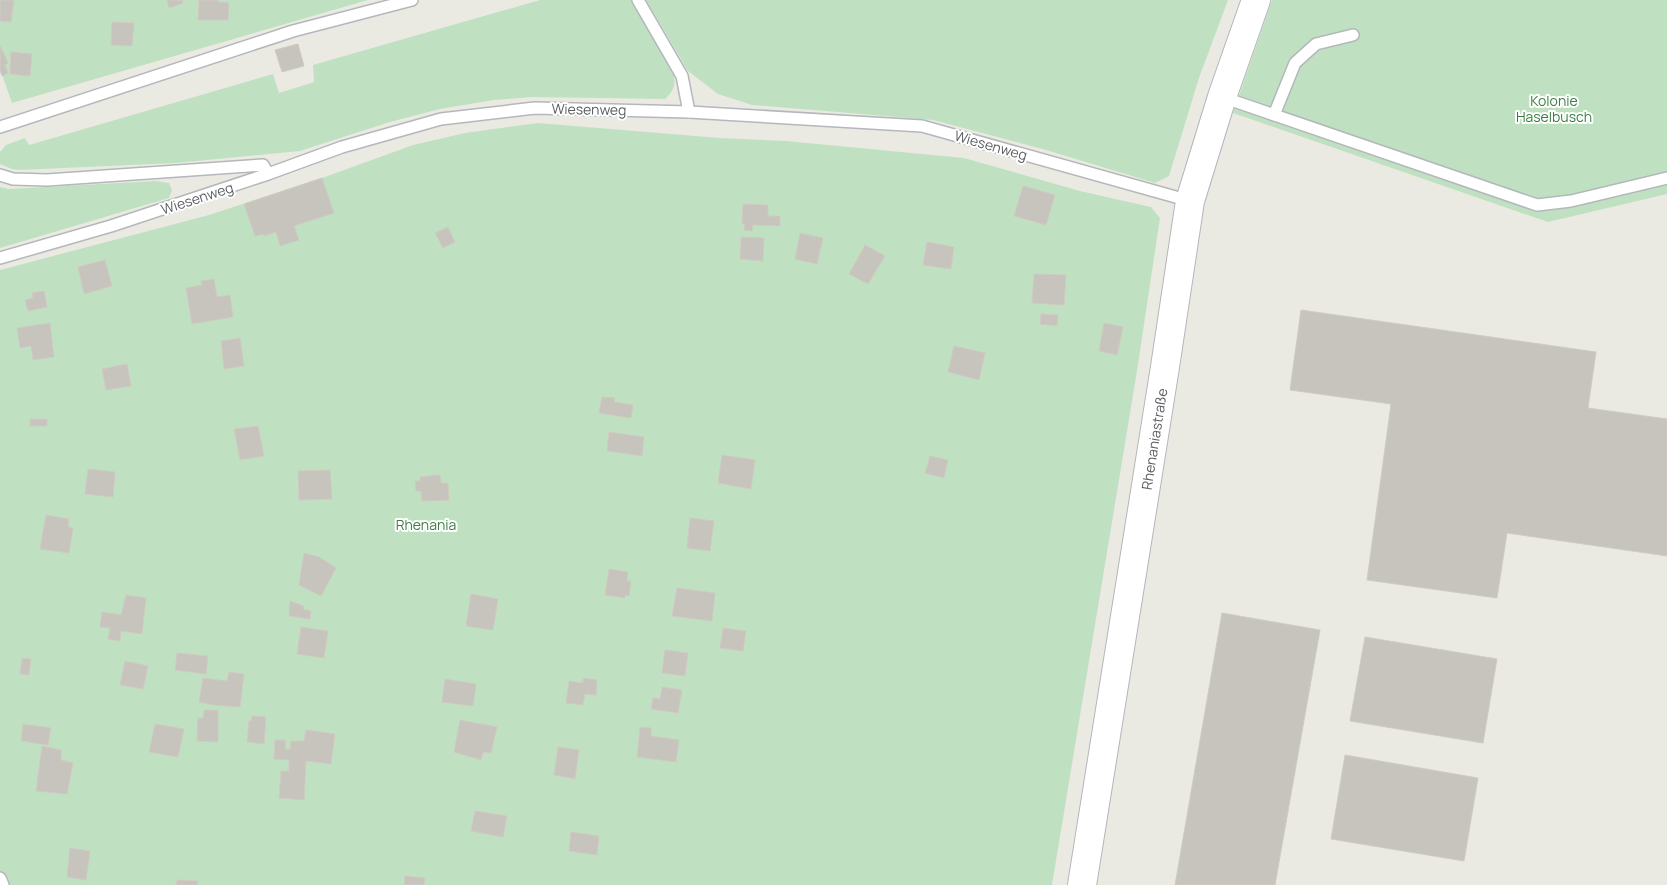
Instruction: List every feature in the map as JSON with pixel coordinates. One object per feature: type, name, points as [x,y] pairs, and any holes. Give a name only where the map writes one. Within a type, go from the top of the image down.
[{"type":"street","name":"Rhenaniastraße","points":[[1082,885],[1167,358],[1190,201],[1222,97],[1256,0]]},
{"type":"lane","points":[[0,127],[293,31],[412,0]]},
{"type":"lane","points":[[638,0],[682,76],[689,112]]},
{"type":"lane","points":[[1274,115],[1295,63],[1316,44],[1353,34]]},
{"type":"lane","points":[[1222,97],[1537,205],[1571,201],[1667,178]]},
{"type":"lane","name":"Wiesenweg","points":[[0,258],[111,226],[268,174],[342,147],[441,119],[535,108],[689,112],[922,126],[1190,201]]},
{"type":"lane","points":[[0,175],[13,179],[47,180],[263,165],[268,174]]},
{"type":"lane","points":[[0,878],[3,885]]},
{"type":"green space","points":[[0,0],[368,0],[12,103],[0,69]]},
{"type":"green space","points":[[540,0],[631,0],[673,70],[674,83],[671,92],[665,99],[532,97],[494,100],[440,109],[390,122],[300,151],[176,163],[19,170],[0,164],[0,152],[6,145],[25,138],[29,145],[273,74],[279,93],[314,82],[313,65]]},
{"type":"green space","points":[[646,0],[1228,0],[1199,78],[1169,176],[1155,183],[1046,150],[933,120],[752,105],[718,94],[688,71]]},
{"type":"green space","name":"Kolonie Haselbusch","points":[[1272,0],[1667,0],[1667,194],[1548,222],[1233,113]]},
{"type":"green space","name":"Rhenania","points":[[538,123],[720,138],[786,141],[964,158],[1080,191],[1151,207],[1160,218],[1137,371],[1052,885],[0,885],[0,270],[209,215],[322,178],[413,145],[465,133]]},
{"type":"green space","points":[[156,181],[169,183],[172,190],[169,198],[0,248],[0,187],[9,189]]},
{"type":"building","points":[[0,0],[14,0],[11,22],[0,21]]},
{"type":"building","points":[[167,0],[182,0],[183,3],[169,8]]},
{"type":"building","points":[[199,0],[219,0],[218,2],[229,3],[228,20],[198,20]]},
{"type":"building","points":[[112,22],[134,23],[132,46],[111,45]]},
{"type":"building","points":[[298,44],[304,66],[282,72],[275,50]]},
{"type":"building","points":[[0,45],[8,63],[5,65],[8,73],[2,76],[0,70]]},
{"type":"building","points":[[11,52],[32,54],[30,76],[10,74]]},
{"type":"building","points":[[322,178],[334,213],[294,226],[299,240],[280,246],[276,232],[264,236],[263,234],[255,236],[244,204]]},
{"type":"building","points":[[1023,186],[1055,195],[1046,225],[1014,216]]},
{"type":"building","points":[[743,204],[768,205],[768,216],[780,216],[780,226],[753,225],[752,231],[744,230],[745,224],[742,224]]},
{"type":"building","points":[[448,227],[455,242],[443,248],[435,233]]},
{"type":"building","points":[[800,233],[823,238],[817,264],[795,259]]},
{"type":"building","points":[[741,237],[764,238],[763,261],[740,259]]},
{"type":"building","points":[[927,242],[954,247],[951,269],[923,265]]},
{"type":"building","points":[[865,245],[885,256],[868,284],[849,274]]},
{"type":"building","points":[[105,260],[112,286],[84,294],[78,267]]},
{"type":"building","points":[[1034,274],[1066,275],[1064,305],[1032,303]]},
{"type":"building","points":[[214,279],[217,297],[230,295],[233,317],[192,324],[186,288],[202,285],[201,281]]},
{"type":"building","points":[[44,291],[47,307],[28,311],[25,300],[33,298],[32,293]]},
{"type":"building","points":[[1301,310],[1596,352],[1588,408],[1667,419],[1667,556],[1507,533],[1497,598],[1367,580],[1391,404],[1290,390]]},
{"type":"building","points":[[1041,314],[1058,315],[1057,326],[1040,324]]},
{"type":"building","points":[[50,323],[54,357],[33,360],[31,346],[20,348],[17,328]]},
{"type":"building","points":[[1104,323],[1123,327],[1117,355],[1099,351]]},
{"type":"building","points":[[240,338],[244,366],[224,369],[221,341]]},
{"type":"building","points":[[954,346],[985,353],[979,380],[948,372]]},
{"type":"building","points":[[127,364],[131,386],[106,390],[102,369]]},
{"type":"building","points":[[602,397],[615,398],[614,402],[633,405],[631,418],[599,413]]},
{"type":"building","points":[[30,419],[47,419],[47,426],[30,426]]},
{"type":"building","points":[[258,426],[264,456],[240,460],[234,429]]},
{"type":"building","points":[[609,432],[644,437],[642,456],[607,451]]},
{"type":"building","points":[[722,455],[755,460],[751,489],[718,483]]},
{"type":"building","points":[[930,456],[948,460],[944,478],[925,473]]},
{"type":"building","points":[[88,469],[115,472],[113,497],[85,494]]},
{"type":"building","points":[[330,470],[332,499],[299,500],[298,471]]},
{"type":"building","points":[[440,475],[441,483],[448,483],[449,500],[422,501],[421,491],[416,491],[415,481],[420,481],[420,477]]},
{"type":"building","points":[[46,515],[69,519],[68,527],[73,528],[69,553],[40,549]]},
{"type":"building","points":[[690,518],[714,521],[710,551],[687,548]]},
{"type":"building","points":[[304,553],[319,557],[336,568],[321,596],[299,585]]},
{"type":"building","points":[[609,569],[628,572],[627,581],[631,581],[629,596],[625,595],[625,598],[605,595]]},
{"type":"building","points":[[677,588],[715,593],[712,621],[672,616]]},
{"type":"building","points":[[471,594],[498,599],[493,630],[466,626]]},
{"type":"building","points":[[126,595],[146,598],[142,634],[121,631],[120,641],[108,639],[110,628],[100,627],[102,612],[121,615]]},
{"type":"building","points":[[290,601],[304,606],[303,609],[311,611],[310,619],[289,616]]},
{"type":"building","points":[[1222,613],[1320,630],[1275,885],[1175,885]]},
{"type":"building","points":[[301,627],[328,631],[324,658],[297,654]]},
{"type":"building","points":[[723,628],[746,631],[743,651],[720,648]]},
{"type":"building","points":[[1365,637],[1497,659],[1483,743],[1350,721]]},
{"type":"building","points":[[665,650],[688,653],[685,676],[662,673]]},
{"type":"building","points":[[177,653],[208,656],[206,674],[175,670]]},
{"type":"building","points":[[22,658],[31,659],[29,675],[20,674]]},
{"type":"building","points":[[125,661],[148,666],[143,689],[120,685]]},
{"type":"building","points":[[229,672],[244,674],[240,707],[199,702],[203,678],[227,681]]},
{"type":"building","points":[[583,678],[597,680],[596,695],[585,694],[583,705],[566,703],[569,681],[583,683]]},
{"type":"building","points":[[445,679],[476,684],[473,706],[442,702]]},
{"type":"building","points":[[662,687],[682,690],[678,713],[651,709],[653,698],[660,699]]},
{"type":"building","points":[[204,710],[218,710],[218,742],[197,741],[198,718],[203,718]]},
{"type":"building","points":[[252,716],[266,717],[264,744],[247,742],[249,721],[251,721]]},
{"type":"building","points":[[460,720],[497,727],[491,753],[483,752],[481,760],[454,752]]},
{"type":"building","points":[[23,724],[51,728],[48,745],[21,741]]},
{"type":"building","points":[[155,724],[184,729],[178,757],[149,752]]},
{"type":"building","points":[[640,727],[651,728],[651,736],[679,740],[676,762],[637,757]]},
{"type":"building","points":[[306,730],[335,734],[331,764],[306,761],[304,800],[279,798],[281,771],[289,771],[289,760],[274,759],[275,740],[286,740],[285,749],[290,749],[291,741],[304,741]]},
{"type":"building","points":[[42,746],[61,750],[61,760],[73,763],[67,794],[36,791]]},
{"type":"building","points":[[558,747],[579,750],[575,779],[554,775]]},
{"type":"building","points":[[1345,755],[1478,778],[1464,861],[1331,839]]},
{"type":"building","points":[[475,811],[507,816],[503,837],[471,831]]},
{"type":"building","points":[[571,832],[599,836],[597,855],[569,851]]},
{"type":"building","points":[[70,848],[90,851],[86,880],[67,877]]},
{"type":"building","points":[[405,876],[425,878],[424,885],[404,885]]},
{"type":"building","points":[[177,880],[198,881],[197,885],[176,885]]}]
